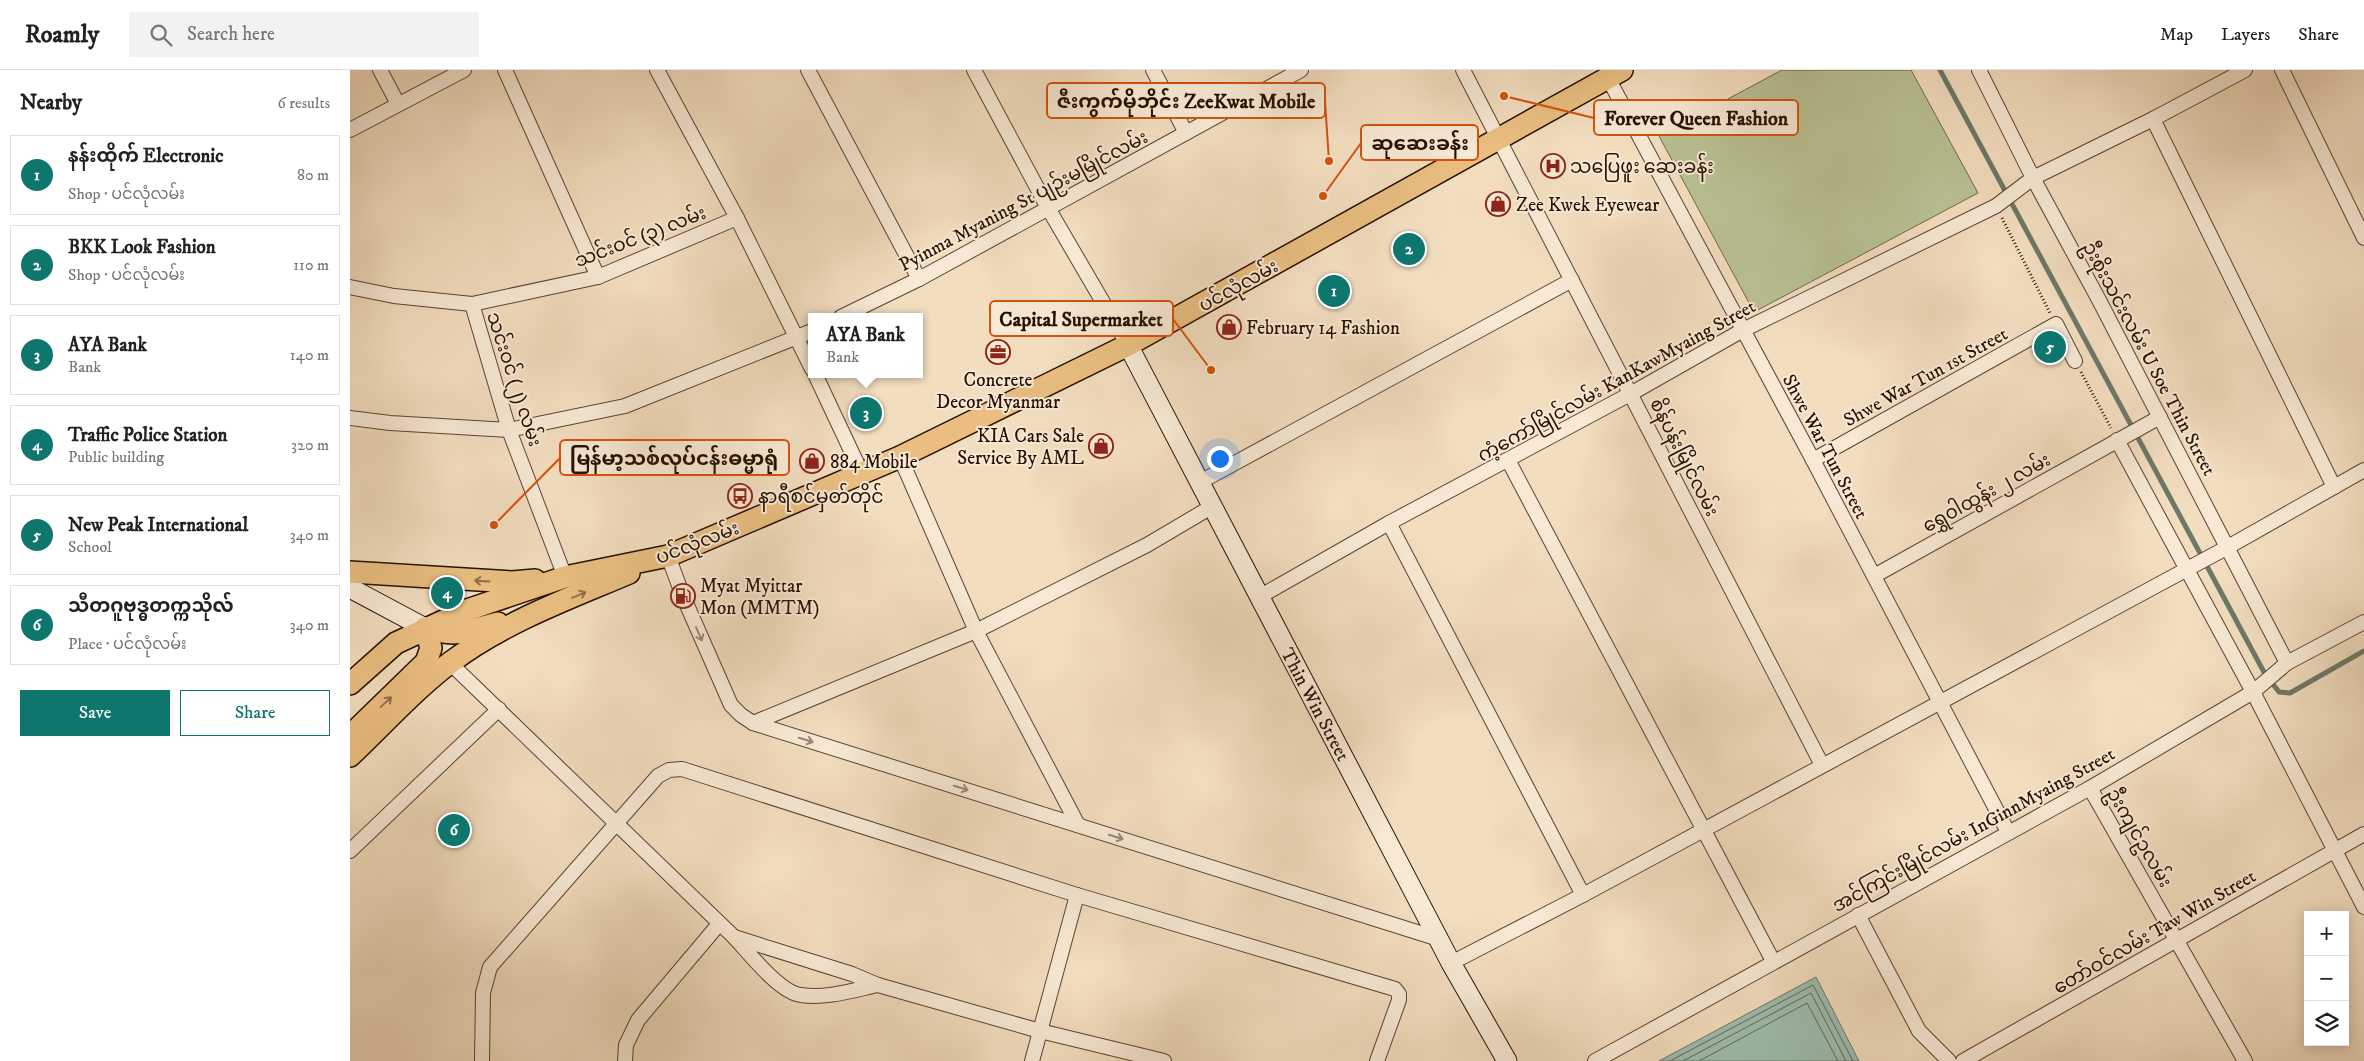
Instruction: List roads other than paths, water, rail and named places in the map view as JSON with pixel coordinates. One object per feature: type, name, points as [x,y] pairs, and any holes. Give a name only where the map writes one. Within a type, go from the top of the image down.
[{"type":"main road","name":"ပင်လုံလမ်း","points":[[350,684],[396,643],[467,610],[565,577],[668,556],[900,457],[1128,346],[1615,74]]},
{"type":"main road","name":"Thin Win Street","points":[[1128,346],[1451,963],[1507,1061]]},
{"type":"main road","points":[[350,756],[450,662],[492,635],[534,614],[668,556]]},
{"type":"main road","points":[[350,572],[512,582],[565,577]]},
{"type":"main road","points":[[350,588],[425,628],[445,634],[467,633],[534,614]]},
{"type":"main road","points":[[350,736],[426,662],[432,648],[425,628]]},
{"type":"street","points":[[380,70],[398,104]]},
{"type":"street","points":[[350,130],[464,70]]},
{"type":"street","points":[[505,70],[598,277]]},
{"type":"street","points":[[657,70],[736,218],[808,360]]},
{"type":"street","points":[[808,70],[918,278]]},
{"type":"street","points":[[974,70],[1048,208],[1128,346]]},
{"type":"street","points":[[1153,70],[1186,133]]},
{"type":"street","name":"Pyinma Myaning St ပျဉ်းမမြိုင်လမ်း","points":[[848,313],[918,278],[1301,70]]},
{"type":"street","name":"စိန်ပန်းမြိုင်လမ်း","points":[[1463,70],[1632,393],[1822,765]]},
{"type":"street","name":"ဦးစိုးသင်းလမ်း U Soe Thin Street","points":[[1979,70],[2032,178],[2160,416],[2287,663]]},
{"type":"street","name":"ကံ့ကော်မြိုင်လမ်း KanKawMyaing Street","points":[[1259,597],[1389,524],[1632,393],[1743,330],[1996,206],[2032,178],[2153,120],[2245,70]]},
{"type":"street","points":[[2282,70],[2364,238]]},
{"type":"street","name":"Shwe War Tun Street","points":[[1615,74],[1743,330],[2008,832]]},
{"type":"street","points":[[2153,120],[2334,487]]},
{"type":"street","name":"သင်းဝင် (၃) လမ်း","points":[[350,287],[394,296],[472,304],[598,277],[736,218]]},
{"type":"street","points":[[1200,482],[1572,280]]},
{"type":"street","name":"သင်းဝင် (၂) လမ်း","points":[[472,304],[509,430],[565,577]]},
{"type":"street","name":"Shwe War Tun 1st Street","points":[[1813,460],[2056,324],[2075,360]]},
{"type":"street","points":[[350,418],[390,423],[509,430],[625,406],[808,333]]},
{"type":"street","points":[[817,378],[862,474]]},
{"type":"street","name":"ရွှေ၀ါထွန်း ၂ လမ်း","points":[[1874,576],[2160,416]]},
{"type":"street","points":[[2117,440],[2253,692],[2364,907]]},
{"type":"street","points":[[900,457],[976,631],[1078,825]]},
{"type":"street","points":[[1508,460],[1773,961]]},
{"type":"street","points":[[1451,963],[1583,895],[2228,547],[2364,470]]},
{"type":"street","points":[[754,723],[976,631],[1148,545],[1213,506]]},
{"type":"street","points":[[1389,524],[1583,895]]},
{"type":"street","points":[[668,556],[683,596],[731,705],[740,716],[754,723],[1439,939]]},
{"type":"street","name":"အင်ကြင်းမြိုင်လမ်း InGinnMyaing Street","points":[[1595,1061],[1773,961],[2090,788],[2253,692],[2287,663],[2364,622]]},
{"type":"street","points":[[450,662],[734,937],[777,983],[800,996],[830,994],[878,985]]},
{"type":"street","points":[[350,851],[499,710]]},
{"type":"street","points":[[482,1061],[483,993],[490,967],[658,776],[669,770],[682,769],[1077,895],[1396,990],[1399,994],[1399,1000],[1377,1061]]},
{"type":"street","name":"ဦးကျင်ဥလမ်း","points":[[2090,788],[2246,1061]]},
{"type":"street","name":"တော်ဝင်လမ်း Taw Win Street","points":[[1963,1061],[2364,834]]},
{"type":"street","points":[[1032,1061],[1077,895]]},
{"type":"street","points":[[1858,915],[1919,1031],[1949,1061]]},
{"type":"street","points":[[625,1061],[626,1046],[638,1020],[719,924]]},
{"type":"street","points":[[734,937],[852,974],[878,985],[1040,1031],[1164,1061]]},
{"type":"water","points":[[1816,977],[1859,1061],[1659,1061]]},
{"type":"waterway","points":[[1940,70],[2265,674],[2279,692],[2290,693],[2364,651]]},
{"type":"place","name":"Forever Queen Fashion","points":[[1504,96]]},
{"type":"place","name":"ဇီးကွက်မိုဘိုင်း ZeeKwat Mobile","points":[[1329,161]]},
{"type":"place","name":"သပြေဖူး ဆေးခန်း","points":[[1553,166]]},
{"type":"place","name":"ဆုဆေးခန်း","points":[[1323,196]]},
{"type":"place","name":"Zee Kwek Eyewear","points":[[1498,204]]},
{"type":"place","name":"BKK Look Fashion","points":[[1409,249]]},
{"type":"place","name":"နန်းထိုက် Electronic","points":[[1334,291]]},
{"type":"place","name":"February 14 Fashion","points":[[1229,327]]},
{"type":"place","name":"New Peak International","points":[[2050,347]]},
{"type":"place","name":"Concrete Decor Myanmar","points":[[998,352]]},
{"type":"place","name":"Capital Supermarket","points":[[1211,370]]},
{"type":"place","name":"AYA Bank","points":[[866,413]]},
{"type":"place","name":"KIA Cars Sale Service By AML","points":[[1101,446]]},
{"type":"place","name":"884 Mobile","points":[[812,461]]},
{"type":"place","name":"နာရီစင်မှတ်တိုင်","points":[[740,496]]},
{"type":"place","name":"မြန်မာ့သစ်လုပ်ငန်းဓမ္မာရုံ","points":[[494,525]]},
{"type":"place","name":"Traffic Police Station","points":[[447,593]]},
{"type":"place","name":"Myat Myittar Mon (MMTM)","points":[[683,596]]},
{"type":"place","name":"သီတဂူဗုဒ္ဓတက္ကသိုလ်","points":[[454,830]]}]
